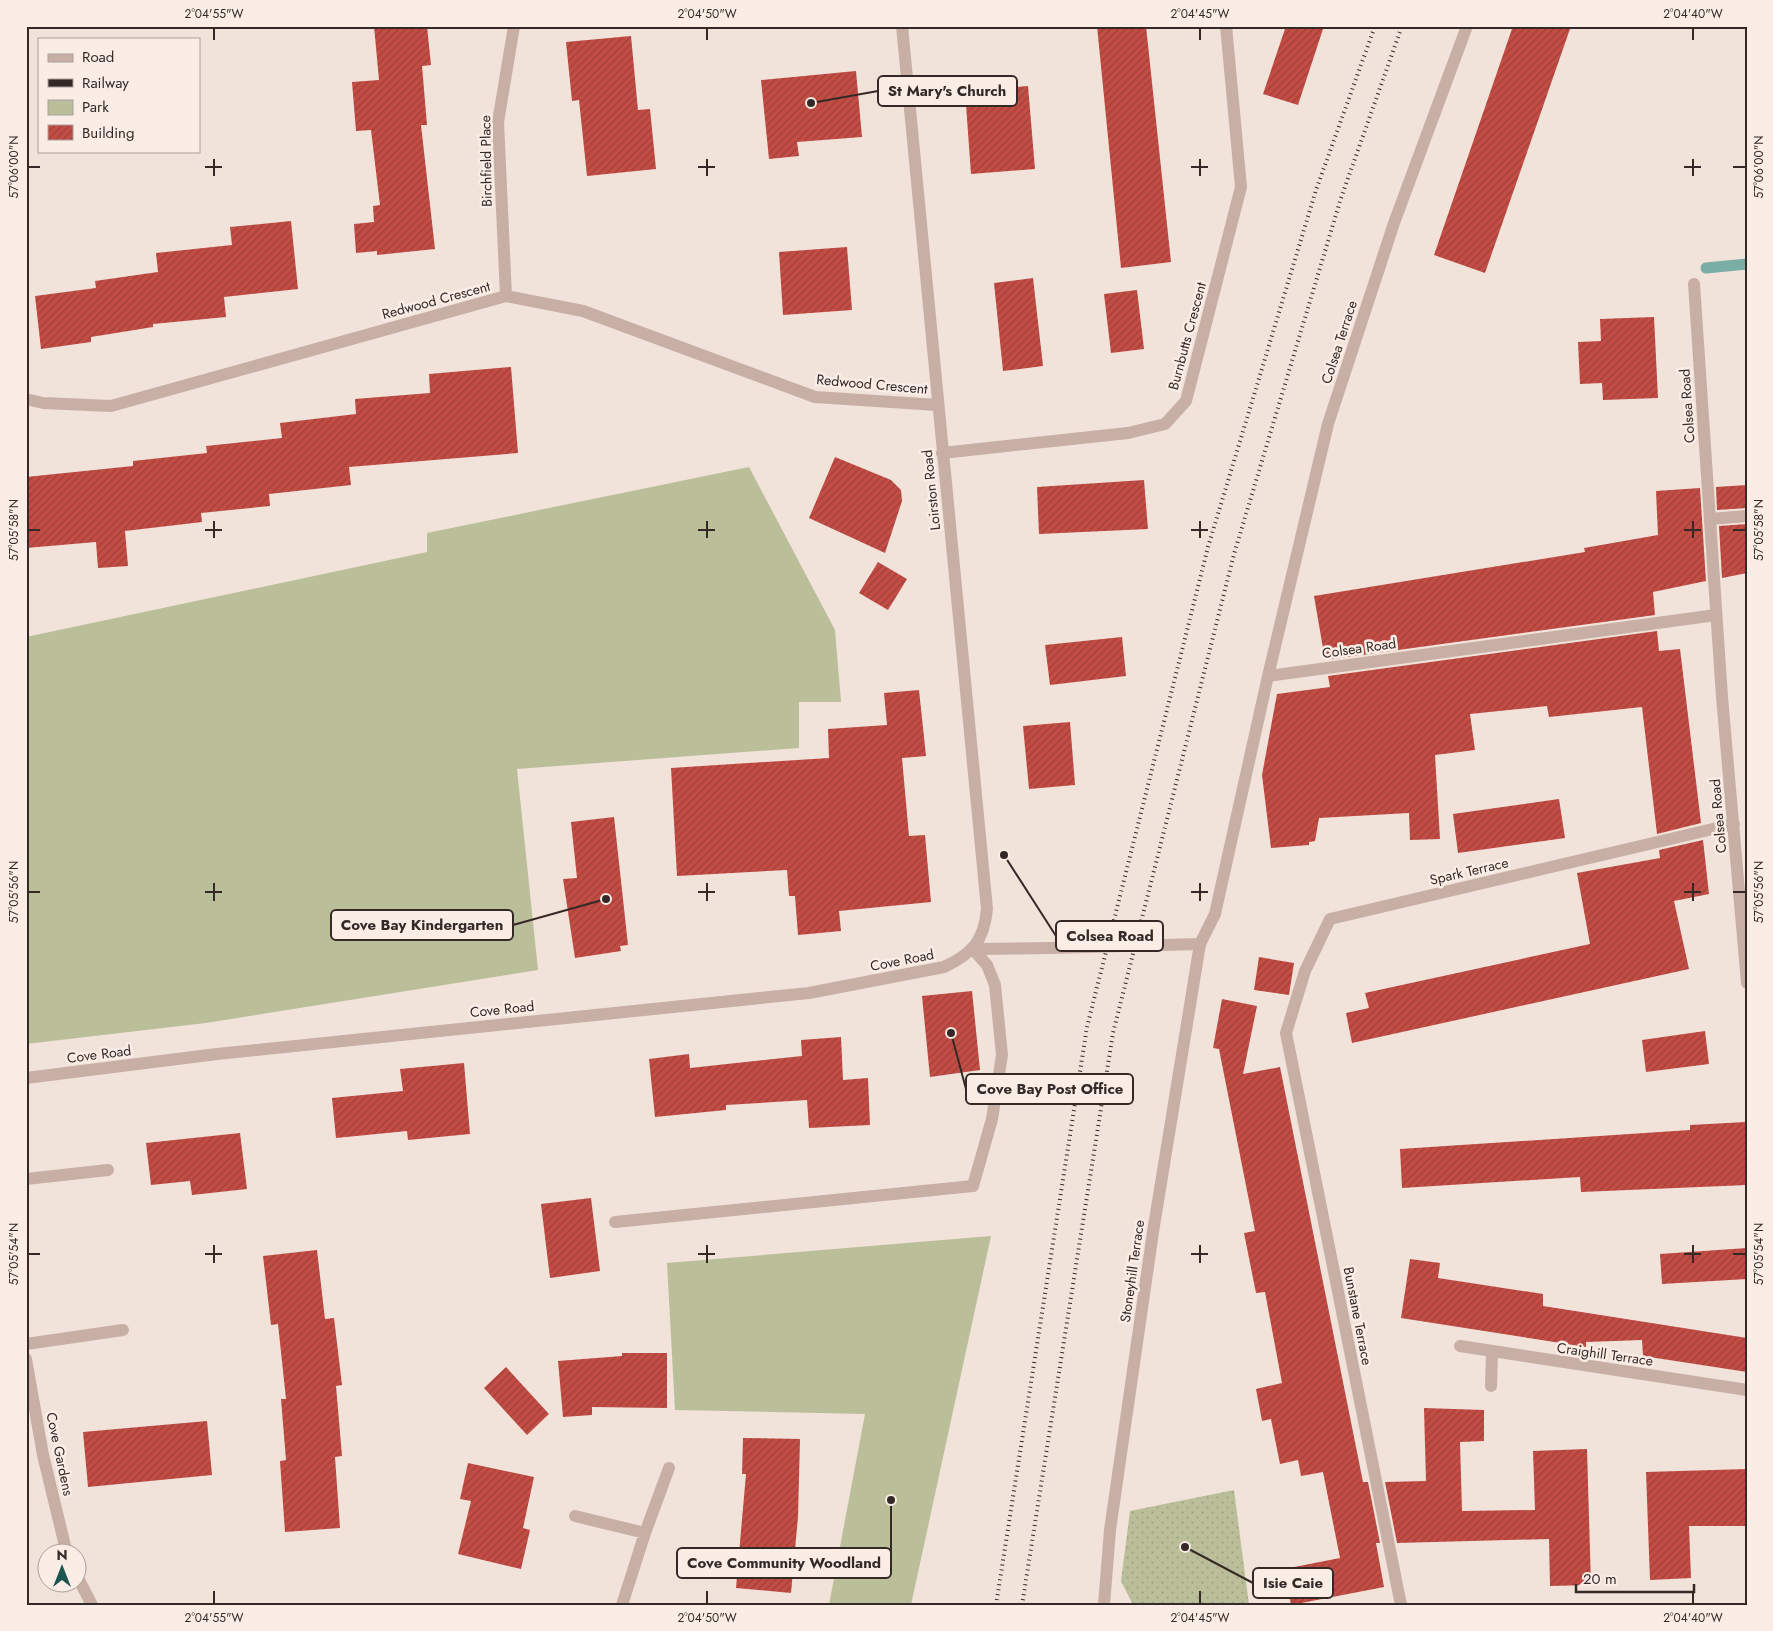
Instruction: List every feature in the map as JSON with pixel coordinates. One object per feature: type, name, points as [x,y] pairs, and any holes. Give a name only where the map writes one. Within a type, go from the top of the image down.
[{"type":"street","name":"Birchfield Place","points":[[506,296],[498,122],[514,26]]},
{"type":"street","name":"Loirston Road","points":[[902,26],[987,909],[986,922],[973,948]]},
{"type":"street","name":"Burnbutts Crescent","points":[[942,453],[1128,433],[1165,424],[1186,401],[1241,188],[1226,26]]},
{"type":"street","name":"Colsea Terrace","points":[[1268,676],[1328,424],[1394,223],[1467,26]]},
{"type":"street","name":"Colsea Road","points":[[1694,284],[1716,615],[1747,983]]},
{"type":"street","name":"Redwood Crescent","points":[[26,399],[44,403],[111,406],[506,296],[583,311],[815,397],[937,405]]},
{"type":"street","points":[[1710,519],[1747,516]]},
{"type":"street","name":"Colsea Road","points":[[1268,676],[1716,615]]},
{"type":"street","points":[[973,948],[1200,944],[1215,914],[1268,676]]},
{"type":"street","name":"Spark Terrace","points":[[1286,1033],[1305,971],[1330,919],[1734,824]]},
{"type":"street","name":"Stoneyhill Terrace","points":[[1104,1605],[1110,1530],[1147,1271],[1200,944]]},
{"type":"street","points":[[615,1222],[973,1186],[992,1119],[1002,1055],[995,985],[987,965],[973,948]]},
{"type":"street","name":"Cove Road","points":[[26,1078],[217,1054],[809,993],[944,967],[961,959],[973,948]]},
{"type":"street","name":"Bunstane Terrace","points":[[1286,1033],[1401,1605]]},
{"type":"street","points":[[26,1179],[108,1170]]},
{"type":"street","points":[[26,1344],[123,1330]]},
{"type":"street","name":"Craighill Terrace","points":[[1460,1346],[1492,1353],[1747,1390]]},
{"type":"street","points":[[1491,1386],[1492,1353]]},
{"type":"street","name":"Cove Gardens","points":[[26,1360],[43,1454],[65,1544]]},
{"type":"street","points":[[622,1605],[669,1468]]},
{"type":"street","points":[[575,1516],[645,1534]]},
{"type":"green space","points":[[749,467],[835,630],[841,702],[799,702],[799,748],[517,769],[538,970],[206,1023],[26,1044],[26,637],[427,552],[427,533]]},
{"type":"green space","points":[[991,1236],[911,1605],[829,1605],[865,1414],[675,1410],[667,1263]]},
{"type":"green space","points":[[1234,1490],[1249,1605],[1133,1605],[1121,1581],[1130,1511]]},
{"type":"building","points":[[374,26],[427,26],[431,65],[422,66],[427,125],[421,125],[435,249],[377,255],[377,251],[356,253],[354,224],[374,222],[373,206],[380,205],[371,130],[356,131],[352,82],[379,80]]},
{"type":"building","points":[[1097,26],[1146,26],[1171,262],[1121,268]]},
{"type":"building","points":[[1286,26],[1324,26],[1298,105],[1263,94]]},
{"type":"building","points":[[1513,26],[1571,26],[1485,273],[1434,255]]},
{"type":"building","points":[[631,36],[638,110],[650,109],[656,169],[587,176],[579,100],[572,101],[566,42]]},
{"type":"building","points":[[856,71],[862,137],[797,142],[799,156],[769,159],[761,80]]},
{"type":"building","points":[[1028,86],[1035,169],[971,174],[965,91]]},
{"type":"building","points":[[291,221],[298,289],[224,297],[226,317],[153,324],[153,327],[91,337],[91,342],[41,349],[35,296],[96,288],[95,281],[158,272],[156,253],[232,245],[230,227]]},
{"type":"building","points":[[847,247],[852,310],[783,315],[779,252]]},
{"type":"building","points":[[1033,278],[1043,366],[1003,371],[994,283]]},
{"type":"building","points":[[1137,290],[1144,349],[1111,353],[1104,294]]},
{"type":"building","points":[[1654,317],[1658,398],[1603,400],[1602,383],[1580,384],[1578,342],[1601,341],[1600,319]]},
{"type":"building","points":[[511,367],[518,453],[349,467],[351,485],[269,494],[270,506],[201,513],[202,522],[125,531],[128,566],[98,568],[96,542],[26,548],[26,477],[133,466],[133,461],[207,453],[206,446],[282,438],[280,423],[356,414],[355,399],[430,393],[429,374]]},
{"type":"building","points":[[835,457],[891,480],[901,490],[902,501],[885,553],[809,518]]},
{"type":"building","points":[[1144,480],[1148,529],[1039,534],[1037,487]]},
{"type":"building","points":[[1747,485],[1747,508],[1717,510],[1716,487]]},
{"type":"building","points":[[1700,488],[1706,581],[1653,592],[1655,615],[1325,660],[1314,596],[1585,552],[1584,548],[1658,535],[1656,491]]},
{"type":"building","points":[[1747,524],[1747,573],[1722,578],[1719,526]]},
{"type":"building","points":[[878,562],[907,579],[888,610],[859,593]]},
{"type":"building","points":[[1657,631],[1659,651],[1680,649],[1701,823],[1657,834],[1642,707],[1549,717],[1547,706],[1470,714],[1475,750],[1435,755],[1440,839],[1410,840],[1409,813],[1319,818],[1315,841],[1309,842],[1309,845],[1271,848],[1262,775],[1277,694],[1330,687],[1328,676]]},
{"type":"building","points":[[1122,637],[1126,676],[1050,685],[1045,645]]},
{"type":"building","points":[[919,690],[926,756],[902,758],[909,836],[925,835],[931,902],[839,911],[841,931],[798,935],[795,896],[789,896],[787,870],[677,876],[671,768],[829,758],[828,729],[887,725],[884,693]]},
{"type":"building","points":[[1070,722],[1075,785],[1029,789],[1023,726]]},
{"type":"building","points":[[1559,799],[1565,838],[1458,853],[1453,814]]},
{"type":"building","points":[[614,817],[628,945],[620,946],[621,951],[575,958],[563,879],[577,878],[571,822]]},
{"type":"building","points":[[1703,840],[1709,894],[1674,901],[1689,969],[1352,1043],[1346,1013],[1369,1008],[1365,993],[1590,944],[1577,873],[1660,858],[1659,850]]},
{"type":"building","points":[[1259,957],[1294,963],[1289,995],[1254,990]]},
{"type":"building","points":[[972,991],[980,1070],[930,1077],[922,996]]},
{"type":"building","points":[[1222,999],[1257,1006],[1243,1074],[1280,1067],[1363,1482],[1368,1482],[1380,1543],[1376,1543],[1384,1587],[1291,1605],[1284,1569],[1340,1558],[1323,1472],[1301,1476],[1298,1460],[1280,1464],[1271,1419],[1262,1421],[1256,1389],[1282,1383],[1265,1292],[1256,1293],[1244,1233],[1255,1231],[1219,1049],[1213,1048]]},
{"type":"building","points":[[1705,1031],[1709,1064],[1646,1072],[1642,1040]]},
{"type":"building","points":[[841,1037],[843,1080],[868,1078],[870,1125],[809,1128],[807,1100],[726,1105],[726,1110],[655,1117],[649,1059],[689,1054],[690,1068],[802,1056],[801,1040]]},
{"type":"building","points":[[464,1063],[470,1134],[408,1140],[407,1131],[336,1138],[332,1098],[403,1091],[400,1069]]},
{"type":"building","points":[[1746,1122],[1747,1185],[1581,1192],[1580,1177],[1402,1188],[1400,1149],[1690,1130],[1690,1125]]},
{"type":"building","points":[[240,1133],[247,1189],[192,1195],[190,1181],[151,1185],[146,1143]]},
{"type":"building","points":[[591,1198],[600,1271],[550,1278],[541,1204]]},
{"type":"building","points":[[1747,1248],[1747,1279],[1662,1284],[1660,1254]]},
{"type":"building","points":[[317,1250],[325,1319],[334,1318],[342,1385],[336,1386],[342,1456],[335,1457],[340,1528],[285,1532],[280,1461],[286,1460],[281,1399],[286,1399],[278,1324],[271,1325],[263,1256]]},
{"type":"building","points":[[1410,1259],[1440,1263],[1438,1278],[1543,1294],[1543,1306],[1747,1338],[1747,1372],[1643,1356],[1642,1340],[1586,1342],[1586,1347],[1401,1318]]},
{"type":"building","points":[[622,1353],[667,1353],[667,1408],[592,1407],[592,1415],[563,1417],[558,1361],[622,1356]]},
{"type":"building","points":[[506,1367],[549,1414],[527,1435],[484,1388]]},
{"type":"building","points":[[1424,1408],[1484,1410],[1484,1441],[1460,1442],[1462,1511],[1535,1510],[1533,1451],[1587,1449],[1591,1585],[1550,1586],[1549,1539],[1397,1543],[1385,1482],[1426,1481]]},
{"type":"building","points":[[207,1421],[212,1475],[88,1487],[83,1432]]},
{"type":"building","points":[[743,1438],[800,1439],[798,1517],[791,1593],[736,1588],[746,1474],[742,1474]]},
{"type":"building","points":[[468,1463],[534,1477],[523,1528],[530,1530],[521,1569],[458,1554],[471,1501],[460,1499]]},
{"type":"building","points":[[1747,1469],[1747,1526],[1689,1526],[1691,1578],[1650,1580],[1646,1472]]},
{"type":"waterway","points":[[1706,268],[1747,264]]},
{"type":"railway","points":[[996,1605],[1087,1027],[1208,547],[1316,190],[1375,26]]},
{"type":"railway","points":[[1022,1605],[1113,1033],[1234,554],[1341,198],[1402,26]]},
{"type":"place","name":"St Mary's Church","points":[[811,103]]},
{"type":"place","name":"Colsea Road","points":[[1004,855]]},
{"type":"place","name":"Cove Bay Kindergarten","points":[[606,899]]},
{"type":"place","name":"Cove Bay Post Office","points":[[951,1033]]},
{"type":"place","name":"Cove Community Woodland","points":[[891,1500]]},
{"type":"place","name":"Isie Caie","points":[[1185,1547]]}]
